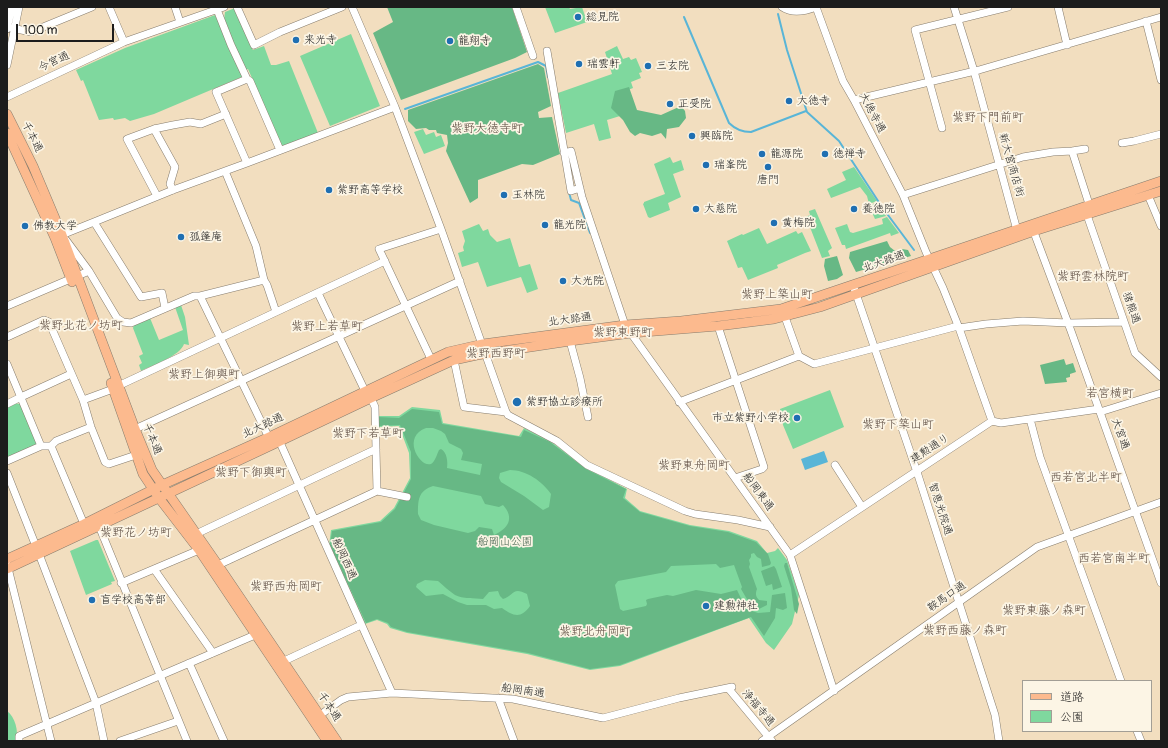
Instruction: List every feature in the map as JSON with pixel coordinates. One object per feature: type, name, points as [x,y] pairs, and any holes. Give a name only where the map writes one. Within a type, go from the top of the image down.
[{"type":"main road","name":"千本通","points":[[7,114],[12,145]]},
{"type":"main road","name":"千本通","points":[[7,133],[47,209],[59,236],[116,388],[143,474],[153,490],[258,631],[316,718],[337,741]]},
{"type":"main road","name":"北大路通","points":[[1033,228],[1089,204],[1161,181]]},
{"type":"main road","name":"北大路通","points":[[7,559],[99,526],[168,494],[274,439],[368,394],[431,359],[452,351],[482,344],[625,325],[681,321],[781,309],[854,289],[1033,228],[1087,214],[1161,191]]},
{"type":"main road","name":"北大路通","points":[[368,394],[454,360],[486,353],[631,333],[718,326],[785,317],[854,289]]},
{"type":"main road","name":"千本通","points":[[116,388],[152,470],[218,565],[258,631],[284,661],[316,718],[327,741]]},
{"type":"main road","name":"北大路通","points":[[8,567],[84,524],[162,485],[274,439]]},
{"type":"street","points":[[7,65],[12,7]]},
{"type":"street","points":[[10,28],[19,7]]},
{"type":"street","points":[[10,28],[31,32],[92,7]]},
{"type":"street","points":[[109,7],[124,42]]},
{"type":"street","points":[[175,7],[180,22]]},
{"type":"street","points":[[237,7],[254,45],[280,32],[342,7]]},
{"type":"street","points":[[352,7],[395,107],[508,415],[557,441],[587,465],[685,511],[770,527]]},
{"type":"street","points":[[516,7],[533,56]]},
{"type":"street","name":"大徳寺通","points":[[782,7],[790,10],[805,11],[816,7],[843,81],[903,195],[959,327],[992,421]]},
{"type":"street","name":"新大宮商店街","points":[[954,7],[974,71],[1018,233]]},
{"type":"street","points":[[942,128],[915,30],[1008,7]]},
{"type":"street","points":[[1058,7],[1067,45]]},
{"type":"street","points":[[219,8],[231,45],[247,79],[250,81],[280,150]]},
{"type":"street","name":"今宮通","points":[[7,97],[124,42],[219,8]]},
{"type":"street","points":[[854,100],[974,71],[1161,17]]},
{"type":"street","points":[[1146,21],[1161,80]]},
{"type":"street","points":[[547,51],[568,152],[567,167],[572,191],[580,188]]},
{"type":"street","points":[[247,79],[216,92],[247,164]]},
{"type":"street","points":[[264,280],[200,296],[194,296],[131,323],[123,322],[117,318],[88,271],[59,236],[157,196],[247,164],[280,150],[395,107]]},
{"type":"street","points":[[157,196],[127,139],[154,130],[190,122],[201,124],[226,114]]},
{"type":"street","points":[[154,130],[175,167],[170,184],[173,190]]},
{"type":"street","points":[[1122,143],[1161,134]]},
{"type":"street","points":[[903,195],[1023,157],[1085,149]]},
{"type":"street","points":[[1072,151],[1089,204]]},
{"type":"street","name":"船岡東通","points":[[568,152],[575,165],[580,188],[625,325],[790,555],[834,690]]},
{"type":"street","points":[[567,167],[575,165]]},
{"type":"street","points":[[225,171],[256,246],[264,280],[268,285],[276,312]]},
{"type":"street","points":[[1148,195],[1161,226]]},
{"type":"street","name":"猪熊通","points":[[1087,214],[1135,353],[1161,377]]},
{"type":"street","points":[[94,222],[140,297],[162,293],[165,308]]},
{"type":"street","name":"大宮通","points":[[1033,228],[1100,410],[1161,583]]},
{"type":"street","points":[[431,359],[379,249],[441,229]]},
{"type":"street","points":[[83,400],[116,388],[385,261]]},
{"type":"street","points":[[7,306],[88,271]]},
{"type":"street","points":[[135,429],[460,281]]},
{"type":"street","name":"智恵光院通","points":[[854,289],[916,471],[995,715],[999,741]]},
{"type":"street","points":[[318,293],[375,407],[377,491]]},
{"type":"street","name":"船岡西通","points":[[200,296],[240,381],[299,485],[392,693]]},
{"type":"street","points":[[785,317],[799,356],[814,364],[959,327],[1023,321],[1068,323],[1124,322]]},
{"type":"street","points":[[7,337],[44,320],[49,322],[83,400],[91,427],[107,464],[136,455]]},
{"type":"street","points":[[718,326],[764,467],[735,478]]},
{"type":"street","points":[[570,341],[580,378],[588,417]]},
{"type":"street","points":[[679,402],[799,356]]},
{"type":"street","points":[[454,360],[464,407],[506,412]]},
{"type":"street","points":[[7,364],[42,446]]},
{"type":"street","points":[[7,404],[71,374]]},
{"type":"street","points":[[992,421],[1001,423],[1100,410],[1161,393]]},
{"type":"street","points":[[1030,419],[1040,457],[1121,680]]},
{"type":"street","name":"建勲通り","points":[[790,555],[992,421]]},
{"type":"street","points":[[7,461],[42,446],[51,446],[56,442],[91,427]]},
{"type":"street","points":[[51,446],[84,524]]},
{"type":"street","points":[[196,534],[376,449]]},
{"type":"street","points":[[835,465],[862,508]]},
{"type":"street","points":[[7,473],[38,549],[96,703],[104,741]]},
{"type":"street","points":[[218,565],[377,491],[407,497]]},
{"type":"street","name":"鞍馬口通","points":[[762,741],[770,739],[834,690],[1037,547],[1161,502]]},
{"type":"street","points":[[99,526],[121,583],[187,741]]},
{"type":"street","points":[[121,583],[199,550]]},
{"type":"street","points":[[8,567],[51,741]]},
{"type":"street","points":[[154,569],[213,653]]},
{"type":"street","points":[[284,661],[361,625]]},
{"type":"street","points":[[18,741],[19,736],[213,653],[258,631]]},
{"type":"street","points":[[189,663],[224,741]]},
{"type":"street","name":"船岡南通","points":[[316,718],[341,700],[392,693],[513,699],[603,718],[679,698],[730,688]]},
{"type":"street","name":"浄福寺通","points":[[730,688],[770,739]]},
{"type":"street","points":[[498,698],[514,741]]},
{"type":"street","points":[[120,741],[178,721]]},
{"type":"green space","name":"龍翔寺","points":[[387,7],[512,7],[527,52],[515,58],[401,100],[373,33],[393,22]]},
{"type":"green space","points":[[545,7],[569,7],[570,9],[582,7],[587,22],[555,33]]},
{"type":"green space","points":[[235,8],[253,50],[264,46],[271,65],[289,61],[318,133],[282,146],[248,69],[244,71],[224,20],[225,12]]},
{"type":"green space","points":[[215,15],[244,76],[154,114],[130,121],[125,118],[99,120],[83,80],[81,81],[76,70],[125,48]]},
{"type":"green space","points":[[351,34],[380,106],[330,126],[300,56]]},
{"type":"green space","points":[[617,46],[623,59],[629,57],[631,60],[636,58],[642,72],[639,73],[641,78],[631,82],[633,88],[620,93],[620,116],[607,120],[611,138],[599,141],[594,124],[566,133],[558,93],[612,74],[605,52]]},
{"type":"green space","points":[[538,64],[544,68],[551,106],[538,112],[539,118],[552,117],[560,154],[533,165],[522,164],[478,180],[478,198],[470,203],[446,151],[448,143],[447,135],[437,133],[436,130],[429,130],[426,128],[416,129],[408,121],[408,110]]},
{"type":"green space","points":[[629,87],[637,110],[661,115],[681,106],[685,111],[686,118],[679,127],[667,129],[666,139],[661,133],[652,136],[640,133],[635,136],[630,132],[623,120],[611,108],[615,91]]},
{"type":"green space","points":[[423,129],[426,135],[434,132],[436,137],[441,135],[445,146],[424,154],[414,132]]},
{"type":"green space","points":[[670,157],[673,163],[681,160],[684,170],[673,174],[681,197],[668,203],[670,210],[650,218],[648,217],[643,204],[644,202],[665,194],[654,164]]},
{"type":"green space","points":[[854,167],[877,201],[869,204],[867,196],[860,187],[831,198],[827,189],[846,180],[842,172]]},
{"type":"green space","points":[[877,202],[886,216],[875,219],[869,206]]},
{"type":"green space","points":[[815,209],[832,248],[828,251],[830,256],[822,258],[806,217],[810,215],[809,211]]},
{"type":"green space","points":[[887,217],[899,233],[891,236],[890,233],[846,249],[845,245],[842,245],[835,228],[847,224],[850,232],[853,233],[883,224],[882,219]]},
{"type":"green space","points":[[479,224],[483,231],[488,229],[490,235],[497,242],[510,238],[519,267],[530,264],[538,289],[527,293],[521,277],[487,287],[478,262],[462,267],[458,253],[464,251],[463,247],[465,241],[462,231]]},
{"type":"green space","points":[[759,228],[767,244],[796,231],[798,234],[802,232],[811,251],[777,265],[778,268],[748,280],[742,267],[738,268],[727,241]]},
{"type":"green space","points":[[887,241],[890,247],[895,251],[902,249],[908,250],[911,256],[856,272],[849,258],[850,252]]},
{"type":"green space","points":[[837,256],[843,275],[837,279],[828,281],[824,266],[825,259]]},
{"type":"green space","points":[[181,305],[185,317],[189,345],[184,344],[172,356],[141,371],[139,365],[142,363],[139,356],[143,354],[133,328],[134,325],[150,318],[159,340],[183,330],[175,307]]},
{"type":"green space","points":[[1064,359],[1066,365],[1073,363],[1076,372],[1070,374],[1070,377],[1066,378],[1067,382],[1045,384],[1040,365]]},
{"type":"green space","points":[[830,390],[844,427],[793,449],[783,425],[780,409]]},
{"type":"green space","points":[[14,403],[20,404],[38,444],[7,457],[7,407]]},
{"type":"green space","name":"船岡山公園","points":[[412,407],[440,410],[443,423],[519,436],[524,428],[550,441],[587,468],[627,489],[625,498],[640,511],[690,525],[729,531],[757,541],[767,553],[775,551],[778,548],[787,560],[799,595],[792,624],[774,650],[766,643],[749,618],[620,666],[590,670],[527,654],[407,633],[390,628],[387,624],[377,620],[365,624],[329,546],[331,530],[380,521],[394,508],[410,478],[409,453],[399,426],[378,427],[377,416],[399,416]]},
{"type":"green space","name":"船岡山公園","points":[[412,409],[439,412],[442,424],[521,437],[524,430],[550,442],[586,469],[626,489],[623,498],[640,512],[690,526],[728,532],[756,542],[768,554],[771,563],[770,565],[762,567],[761,559],[754,553],[751,554],[749,560],[749,567],[757,589],[757,597],[759,600],[767,601],[767,605],[759,609],[751,606],[741,589],[742,587],[734,565],[720,568],[716,564],[671,566],[666,572],[618,581],[615,585],[620,609],[623,611],[646,606],[646,600],[648,599],[667,595],[673,596],[696,590],[721,594],[737,590],[746,609],[758,613],[770,612],[772,595],[785,593],[787,608],[783,610],[776,608],[775,618],[764,636],[751,617],[620,665],[590,669],[528,653],[407,632],[391,627],[388,623],[377,619],[366,623],[330,545],[332,531],[381,522],[395,509],[411,479],[411,452],[400,425],[379,426],[378,417],[399,418]],"holes":[[[426,428],[433,428],[441,431],[445,434],[449,443],[461,449],[463,453],[461,460],[482,464],[480,475],[447,468],[446,455],[441,449],[431,464],[427,464],[422,461],[415,451],[414,444],[415,438],[419,432]],[[516,470],[533,477],[551,494],[549,507],[543,510],[501,482],[499,478],[500,473]],[[433,486],[481,496],[485,504],[499,507],[503,505],[509,514],[508,523],[503,530],[494,535],[492,529],[479,527],[475,531],[468,533],[434,525],[421,520],[418,514],[418,504],[422,493]],[[425,580],[438,581],[455,595],[483,599],[489,592],[498,591],[503,599],[518,591],[527,594],[530,606],[523,613],[517,615],[502,608],[494,609],[486,605],[467,605],[443,594],[426,596],[416,587],[417,584]]]},
{"type":"green space","points":[[98,540],[115,581],[111,582],[112,584],[86,595],[70,551]]},
{"type":"green space","points":[[785,563],[787,563],[799,604],[797,614],[794,610],[791,588],[784,566]]},
{"type":"green space","points":[[774,566],[782,587],[773,590],[772,584],[766,586],[761,571]]},
{"type":"green space","points":[[7,711],[16,724],[16,741],[7,741]]},
{"type":"water","points":[[824,451],[828,462],[805,470],[801,459]]},
{"type":"waterway","points":[[778,14],[787,50],[807,112],[839,141],[882,207],[914,250]]},
{"type":"waterway","points":[[684,17],[731,125],[739,130],[751,132],[806,111]]},
{"type":"waterway","points":[[405,109],[538,62],[546,66],[548,77]]},
{"type":"waterway","points":[[569,192],[571,200],[579,203],[590,233]]},
{"type":"place","name":"総見院","points":[[578,17]]},
{"type":"place","name":"来光寺","points":[[296,40]]},
{"type":"place","name":"龍翔寺","points":[[450,41]]},
{"type":"place","name":"瑞雲軒","points":[[579,64]]},
{"type":"place","name":"三玄院","points":[[648,66]]},
{"type":"place","name":"大徳寺","points":[[789,101]]},
{"type":"place","name":"正受院","points":[[670,104]]},
{"type":"place","name":"興臨院","points":[[692,136]]},
{"type":"place","name":"龍源院","points":[[762,154]]},
{"type":"place","name":"徳禅寺","points":[[825,154]]},
{"type":"place","name":"瑞峯院","points":[[706,165]]},
{"type":"place","name":"唐門","points":[[768,167]]},
{"type":"place","name":"紫野高等学校","points":[[329,190]]},
{"type":"place","name":"玉林院","points":[[504,195]]},
{"type":"place","name":"大慈院","points":[[696,209]]},
{"type":"place","name":"養徳院","points":[[854,209]]},
{"type":"place","name":"黄梅院","points":[[774,223]]},
{"type":"place","name":"龍光院","points":[[545,225]]},
{"type":"place","name":"佛教大学","points":[[25,226]]},
{"type":"place","name":"孤篷庵","points":[[181,237]]},
{"type":"place","name":"大光院","points":[[563,281]]},
{"type":"place","name":"紫野協立診療所","points":[[517,402]]},
{"type":"place","name":"市立紫野小学校","points":[[797,418]]},
{"type":"place","name":"盲学校高等部","points":[[92,600]]},
{"type":"place","name":"建勲神社","points":[[706,606]]},
{"type":"district","name":"紫野下門前町","points":[[988,118]]},
{"type":"district","name":"紫野大徳寺町","points":[[487,129]]},
{"type":"district","name":"紫野雲林院町","points":[[1093,277]]},
{"type":"district","name":"紫野上築山町","points":[[777,295]]},
{"type":"district","name":"紫野北花ノ坊町","points":[[81,326]]},
{"type":"district","name":"紫野上若草町","points":[[327,327]]},
{"type":"district","name":"紫野東野町","points":[[623,333]]},
{"type":"district","name":"紫野西野町","points":[[496,354]]},
{"type":"district","name":"紫野上御輿町","points":[[204,375]]},
{"type":"district","name":"若宮横町","points":[[1110,394]]},
{"type":"district","name":"紫野下築山町","points":[[898,425]]},
{"type":"district","name":"紫野下若草町","points":[[368,434]]},
{"type":"district","name":"紫野東舟岡町","points":[[694,466]]},
{"type":"district","name":"紫野下御輿町","points":[[251,473]]},
{"type":"district","name":"西若宮北半町","points":[[1086,478]]},
{"type":"district","name":"紫野花ノ坊町","points":[[136,533]]},
{"type":"district","name":"西若宮南半町","points":[[1114,559]]},
{"type":"district","name":"紫野西舟岡町","points":[[286,587]]},
{"type":"district","name":"紫野東藤ノ森町","points":[[1044,611]]},
{"type":"district","name":"紫野西藤ノ森町","points":[[965,631]]},
{"type":"district","name":"紫野北舟岡町","points":[[595,632]]}]
